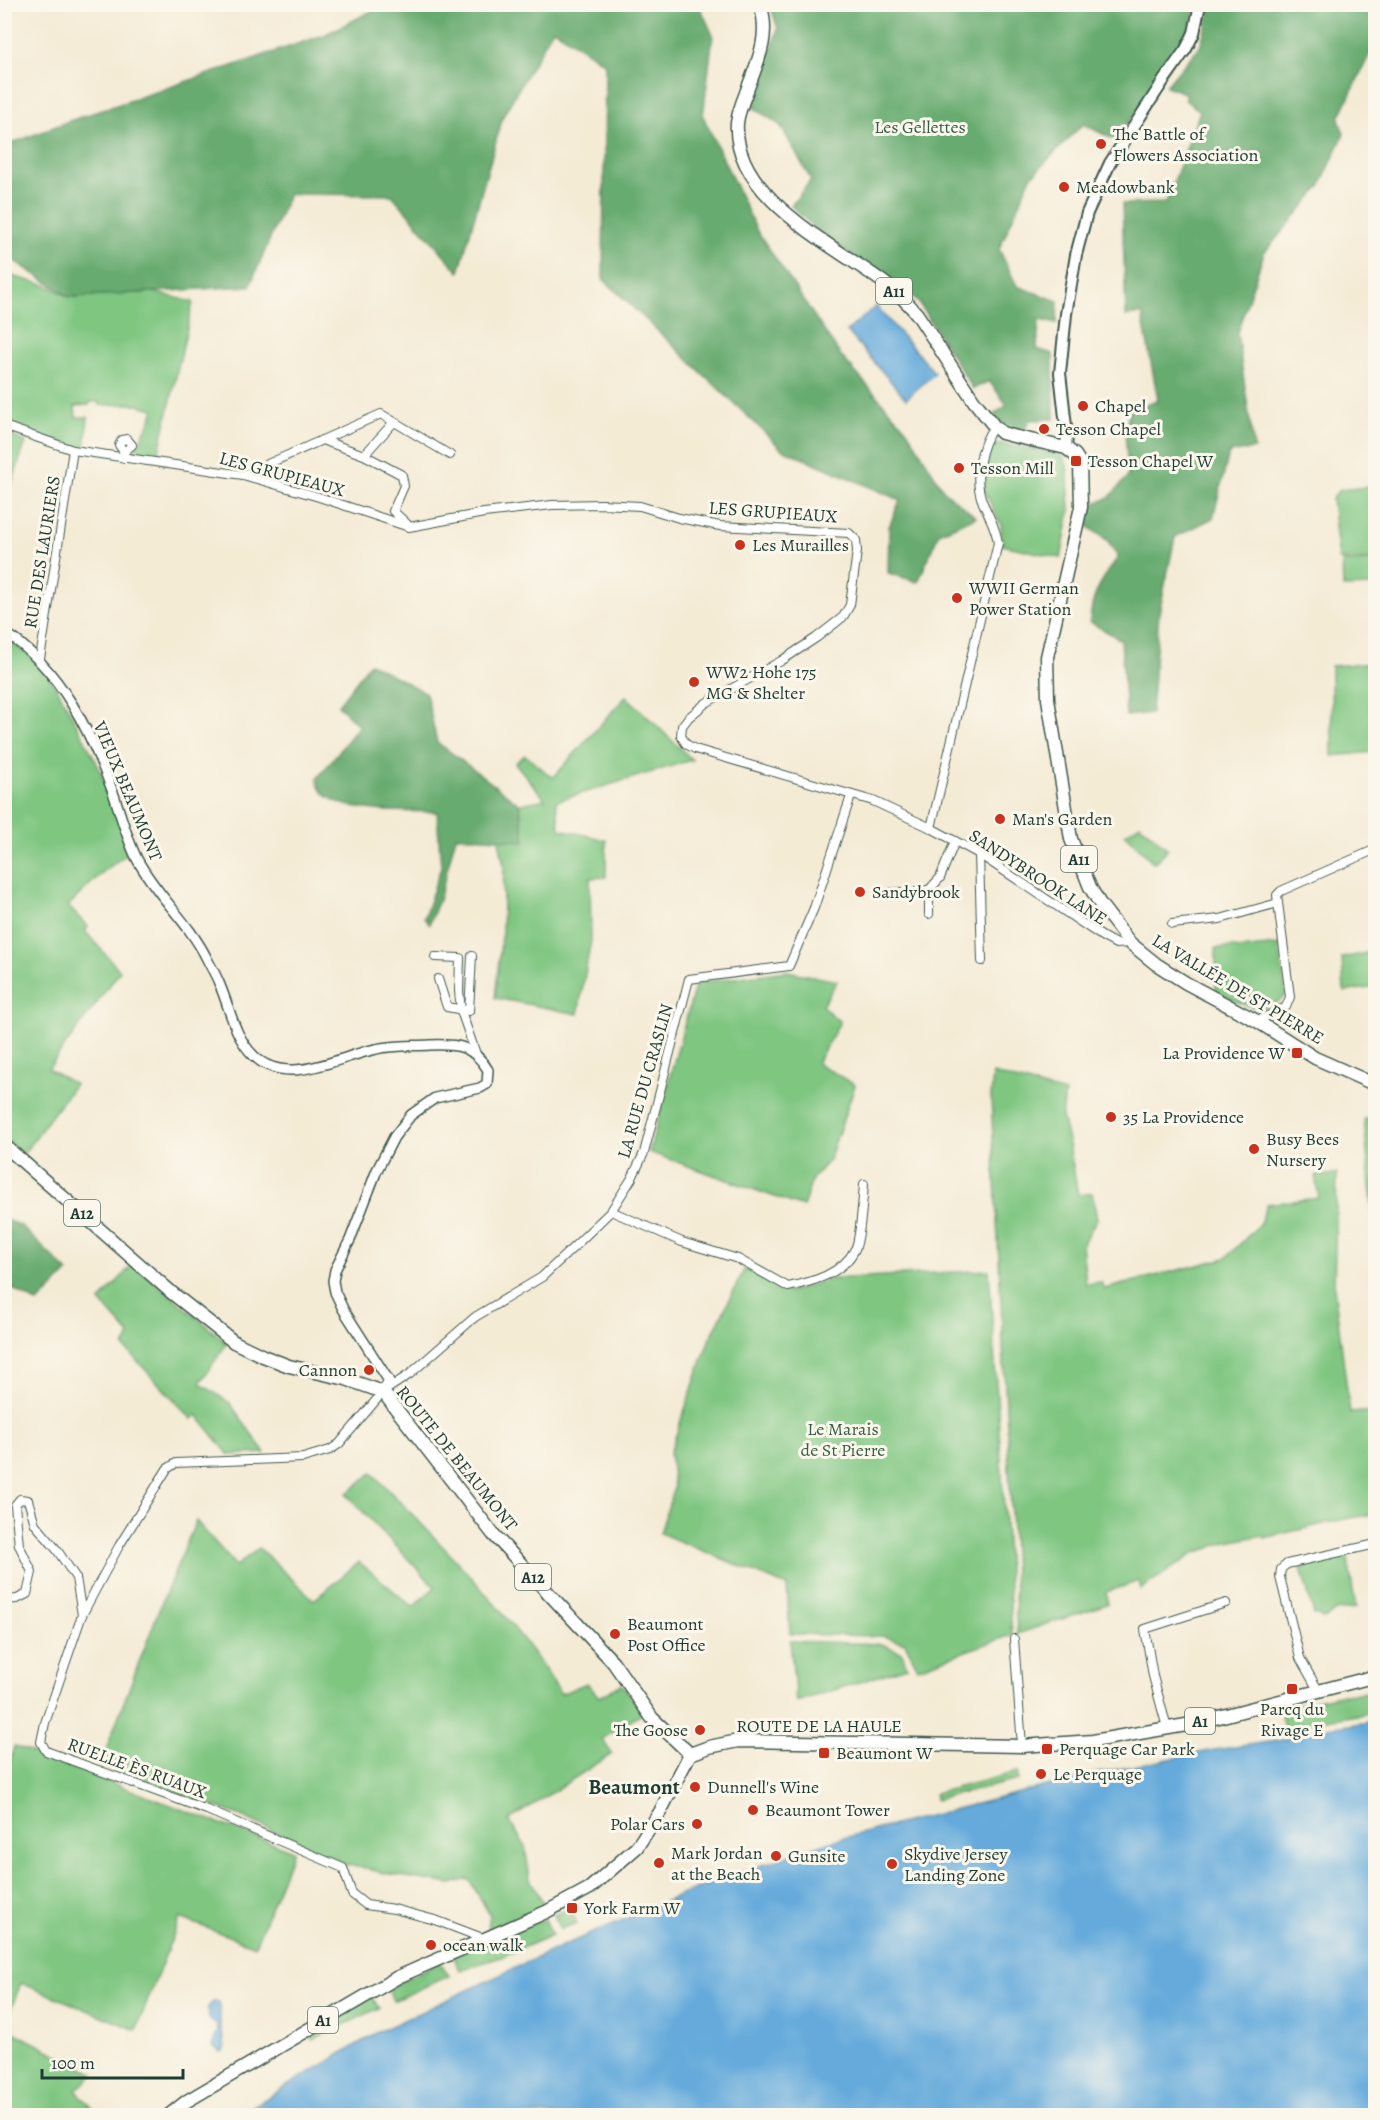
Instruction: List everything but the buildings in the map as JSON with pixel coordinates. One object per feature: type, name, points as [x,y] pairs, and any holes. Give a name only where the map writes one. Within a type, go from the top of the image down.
[{"type":"main road","name":"A11","points":[[760,4],[766,26],[763,45],[739,110],[737,124],[740,151],[744,163],[776,203],[810,234],[887,285],[906,302],[917,314],[994,426],[1002,433],[1066,448]]},
{"type":"main road","points":[[1066,448],[1060,373],[1066,314],[1076,255],[1087,213],[1110,163],[1186,49],[1194,33],[1200,4]]},
{"type":"main road","name":"LA VALLÉE DE ST PIERRE","points":[[1066,448],[1075,455],[1080,463],[1081,507],[1047,657],[1048,699],[1071,839],[1095,896],[1118,930],[1156,964],[1186,983],[1257,1021],[1315,1058],[1376,1085]]},
{"type":"main road","name":"ROUTE DE BEAUMONT","points":[[4,1145],[179,1299],[234,1342],[289,1366],[346,1379],[383,1392],[493,1534],[613,1662],[652,1718],[690,1754]]},
{"type":"main road","name":"ROUTE DE LA HAULE","points":[[690,1754],[738,1741],[1022,1746],[1093,1741],[1192,1724],[1376,1676]]},
{"type":"main road","name":"A1","points":[[168,2115],[187,2101],[398,1977],[572,1899],[590,1888],[637,1847],[660,1812],[690,1754]]},
{"type":"street","points":[[243,475],[381,414],[450,455]]},
{"type":"street","points":[[364,455],[394,422]]},
{"type":"street","name":"LES GRUPIEAUX","points":[[4,426],[73,450],[124,455],[243,475],[410,527],[507,510],[552,505],[602,504],[640,506],[679,518],[720,526],[849,532],[856,540],[857,551],[850,605],[843,617],[782,661],[706,704],[688,718],[682,726],[681,736],[686,744],[695,749],[873,801],[931,828]]},
{"type":"street","points":[[931,828],[998,543],[993,521],[982,502],[978,482],[985,444],[994,426]]},
{"type":"street","points":[[322,440],[364,455],[402,475],[404,486],[393,511],[410,527]]},
{"type":"street","name":"RUE DES LAURIERS","points":[[40,659],[73,450]]},
{"type":"street","name":"VIEUX BEAUMONT","points":[[4,632],[23,644],[40,659],[62,687],[90,740],[111,789],[135,856],[201,946],[220,984],[233,1022],[244,1043],[255,1057],[281,1069],[298,1070],[378,1048],[403,1045],[445,1044],[463,1047],[476,1053]]},
{"type":"street","name":"LA RUE DU CRASLIN","points":[[383,1392],[410,1374],[475,1317],[542,1277],[611,1211],[632,1178],[644,1153],[689,979],[789,966],[814,908],[851,796]]},
{"type":"street","name":"SANDYBROOK LANE","points":[[931,828],[980,854],[1103,937],[1116,944],[1130,943]]},
{"type":"street","points":[[929,914],[929,890],[940,878],[955,842]]},
{"type":"street","points":[[1257,1021],[1286,1007],[1290,997],[1277,895],[1281,891],[1376,849]]},
{"type":"street","points":[[980,854],[982,961]]},
{"type":"street","points":[[888,893],[929,890]]},
{"type":"street","points":[[1172,924],[1220,919],[1278,903]]},
{"type":"street","points":[[438,979],[447,1007],[469,1011],[472,956]]},
{"type":"street","points":[[383,1392],[389,1381],[343,1309],[335,1292],[333,1281],[335,1270],[350,1240],[376,1170],[394,1137],[411,1115],[435,1098],[472,1090],[487,1084],[488,1070],[476,1053],[461,1011],[460,958],[435,957]]},
{"type":"street","points":[[611,1211],[682,1242],[738,1259],[788,1287],[815,1281],[839,1268],[856,1249],[864,1184]]},
{"type":"street","name":"RUELLE ÈS RUAUX","points":[[383,1392],[339,1444],[313,1456],[176,1463],[167,1469],[119,1546],[82,1615],[45,1723],[41,1742],[46,1751],[207,1810],[343,1868],[352,1894],[366,1905],[394,1909],[435,1920],[485,1939]]},
{"type":"street","points":[[4,1600],[18,1599],[27,1594],[32,1572],[19,1545],[15,1505],[20,1499],[28,1500],[35,1524],[76,1578],[82,1615]]},
{"type":"street","points":[[1318,1690],[1300,1658],[1280,1576],[1281,1569],[1287,1564],[1376,1544]]},
{"type":"street","points":[[1167,1728],[1153,1676],[1145,1629],[1226,1603]]},
{"type":"street","points":[[1014,1639],[1022,1746]]},
{"type":"green space","points":[[386,4],[699,5],[713,35],[703,116],[757,231],[841,356],[907,430],[944,491],[976,517],[939,533],[918,582],[888,573],[889,527],[900,500],[782,449],[603,279],[605,64],[553,29],[503,116],[459,272],[392,195],[289,194],[250,286],[70,297],[5,255],[5,146],[69,121],[324,35]]},
{"type":"green space","name":"Les Gellettes","points":[[770,5],[1195,5],[1191,22],[1175,57],[1115,140],[1083,124],[1031,177],[999,249],[1017,286],[1058,301],[1057,323],[1039,320],[1037,349],[1053,354],[1054,419],[1029,420],[1024,433],[1006,428],[993,415],[1007,405],[989,381],[973,389],[917,300],[823,236],[791,206],[811,180],[780,125],[751,106],[778,29]]},
{"type":"green space","points":[[1209,5],[1375,5],[1375,43],[1339,118],[1344,134],[1320,187],[1264,253],[1237,333],[1254,449],[1229,453],[1213,518],[1175,537],[1159,613],[1151,713],[1126,716],[1121,640],[1090,622],[1095,595],[1118,557],[1108,541],[1084,524],[1088,505],[1109,498],[1128,476],[1125,431],[1130,409],[1158,400],[1142,314],[1126,316],[1122,204],[1166,203],[1200,111],[1185,100],[1187,94],[1166,86],[1200,46],[1209,15]]},
{"type":"green space","points":[[4,274],[45,285],[70,297],[153,292],[193,302],[158,456],[139,455],[135,449],[150,422],[154,409],[133,404],[99,405],[99,402],[90,402],[89,405],[75,406],[76,417],[88,417],[85,450],[5,426]]},
{"type":"green space","points":[[5,433],[26,442],[5,502]]},
{"type":"green space","points":[[990,442],[1056,453],[1064,458],[1067,466],[1070,510],[1061,558],[1002,545],[1001,525],[983,488]]},
{"type":"green space","points":[[1375,486],[1375,559],[1339,560],[1332,499],[1339,490]]},
{"type":"green space","points":[[1375,561],[1375,586],[1343,587],[1342,562]]},
{"type":"green space","points":[[4,637],[37,661],[57,688],[96,761],[129,852],[103,872],[68,906],[88,927],[85,931],[120,971],[48,1069],[75,1084],[24,1153],[4,1140]]},
{"type":"green space","points":[[370,663],[426,693],[437,742],[519,804],[525,841],[456,836],[439,900],[429,924],[424,918],[441,867],[437,812],[388,811],[350,806],[322,792],[317,779],[359,726],[338,705]]},
{"type":"green space","points":[[1375,663],[1375,752],[1332,756],[1331,666]]},
{"type":"green space","points":[[626,696],[692,760],[556,801],[560,829],[606,840],[606,877],[590,878],[591,940],[578,1014],[495,998],[502,932],[504,867],[499,839],[524,841],[520,804],[545,799],[515,763],[525,755],[553,778]]},
{"type":"green space","points":[[1140,824],[1168,849],[1154,863],[1125,834]]},
{"type":"green space","points":[[1279,945],[1286,995],[1277,1002],[1260,1008],[1252,1007],[1216,991],[1216,948],[1235,947],[1238,949]]},
{"type":"green space","points":[[1375,951],[1375,987],[1344,992],[1342,958]]},
{"type":"green space","points":[[787,971],[837,981],[822,1006],[840,1022],[817,1063],[855,1085],[829,1160],[812,1179],[803,1207],[649,1152],[696,983]]},
{"type":"green space","points":[[993,1074],[1065,1093],[1062,1117],[1078,1195],[1092,1193],[1097,1219],[1082,1244],[1086,1284],[1101,1282],[1104,1289],[1226,1258],[1260,1224],[1267,1204],[1319,1198],[1315,1176],[1337,1174],[1334,1288],[1350,1413],[1375,1411],[1375,1514],[1264,1538],[1263,1535],[1223,1543],[1195,1553],[1141,1589],[1139,1581],[1106,1592],[1107,1604],[1017,1634],[991,1096]]},
{"type":"green space","points":[[1376,1118],[1375,1240],[1364,1119]]},
{"type":"green space","points":[[4,1219],[21,1226],[68,1272],[38,1303],[8,1286],[5,1287]]},
{"type":"green space","points":[[133,1264],[227,1343],[200,1383],[230,1403],[265,1453],[229,1455],[197,1415],[192,1419],[124,1347],[130,1335],[100,1301]]},
{"type":"green space","name":"Le Marais de St Pierre","points":[[745,1268],[789,1292],[831,1279],[989,1270],[1012,1635],[918,1668],[905,1643],[882,1636],[790,1634],[787,1586],[660,1533],[674,1488],[670,1452],[708,1343]]},
{"type":"green space","points":[[372,1473],[496,1606],[561,1694],[587,1683],[599,1697],[622,1684],[643,1713],[602,1739],[612,1754],[509,1820],[525,1846],[530,1879],[545,1906],[487,1932],[490,1915],[469,1879],[451,1884],[344,1864],[239,1815],[100,1765],[162,1602],[196,1521],[236,1566],[259,1548],[314,1600],[359,1562],[413,1607],[435,1587],[346,1494]]},
{"type":"green space","points":[[1347,1554],[1356,1608],[1335,1611],[1322,1619],[1317,1614],[1314,1615],[1301,1568]]},
{"type":"green space","points":[[790,1641],[882,1644],[902,1653],[907,1667],[796,1702]]},
{"type":"green space","points":[[1375,1690],[1375,1712],[1284,1727],[1279,1708]]},
{"type":"green space","points":[[14,1746],[293,1851],[255,1946],[180,1918],[136,2030],[21,1983],[9,2014],[5,2011],[4,1787]]},
{"type":"green space","points":[[1018,1772],[1018,1780],[935,1800],[935,1793]]},
{"type":"green space","points":[[570,1909],[577,1923],[560,1929],[554,1915]]},
{"type":"green space","points":[[545,1919],[552,1935],[501,1957],[460,1970],[453,1956]]},
{"type":"green space","points":[[440,1962],[449,1976],[393,2001],[388,1988]]},
{"type":"green space","points":[[371,1996],[379,2008],[312,2040],[307,2033]]},
{"type":"green space","points":[[4,2027],[94,2074],[76,2090],[99,2115],[5,2115]]},
{"type":"water","points":[[876,306],[935,373],[906,399],[847,331]]},
{"type":"water","points":[[1375,1721],[1375,2115],[238,2115],[376,2033],[562,1946],[702,1886],[828,1842],[1089,1775],[1214,1750],[1302,1737],[1302,1732]]},
{"type":"water","points":[[214,2001],[219,2002],[220,2005],[220,2025],[225,2043],[224,2050],[220,2052],[213,2046],[218,2031],[216,2024],[208,2016],[208,2007]]},
{"type":"place","name":"The Battle of Flowers Association","points":[[1101,144]]},
{"type":"place","name":"Meadowbank","points":[[1064,187]]},
{"type":"place","name":"Chapel","points":[[1083,406]]},
{"type":"place","name":"Tesson Chapel","points":[[1044,429]]},
{"type":"place","name":"Tesson Chapel W","points":[[1076,461]]},
{"type":"place","name":"Tesson Mill","points":[[959,468]]},
{"type":"place","name":"Les Murailles","points":[[740,545]]},
{"type":"place","name":"WWII German Power Station","points":[[957,598]]},
{"type":"place","name":"WW2 Hohe 175 MG & Shelter","points":[[694,682]]},
{"type":"place","name":"Man's Garden","points":[[1000,819]]},
{"type":"place","name":"Sandybrook","points":[[860,892]]},
{"type":"place","name":"La Providence W","points":[[1297,1053]]},
{"type":"place","name":"35 La Providence","points":[[1111,1117]]},
{"type":"place","name":"Busy Bees Nursery","points":[[1254,1149]]},
{"type":"place","name":"Cannon","points":[[369,1370]]},
{"type":"place","name":"Beaumont Post Office","points":[[615,1634]]},
{"type":"place","name":"Parcq du Rivage E","points":[[1292,1689]]},
{"type":"place","name":"The Goose","points":[[700,1730]]},
{"type":"place","name":"Perquage Car Park","points":[[1047,1749]]},
{"type":"place","name":"Beaumont W","points":[[824,1753]]},
{"type":"place","name":"Le Perquage","points":[[1041,1774]]},
{"type":"place","name":"Dunnell's Wine","points":[[695,1787]]},
{"type":"place","name":"Beaumont Tower","points":[[753,1810]]},
{"type":"place","name":"Polar Cars","points":[[697,1824]]},
{"type":"place","name":"Gunsite","points":[[776,1856]]},
{"type":"place","name":"Mark Jordan at the Beach","points":[[659,1863]]},
{"type":"place","name":"Skydive Jersey Landing Zone","points":[[892,1864]]},
{"type":"place","name":"York Farm W","points":[[572,1908]]},
{"type":"place","name":"ocean walk","points":[[431,1945]]},
{"type":"district","name":"Beaumont","points":[[634,1787]]}]
